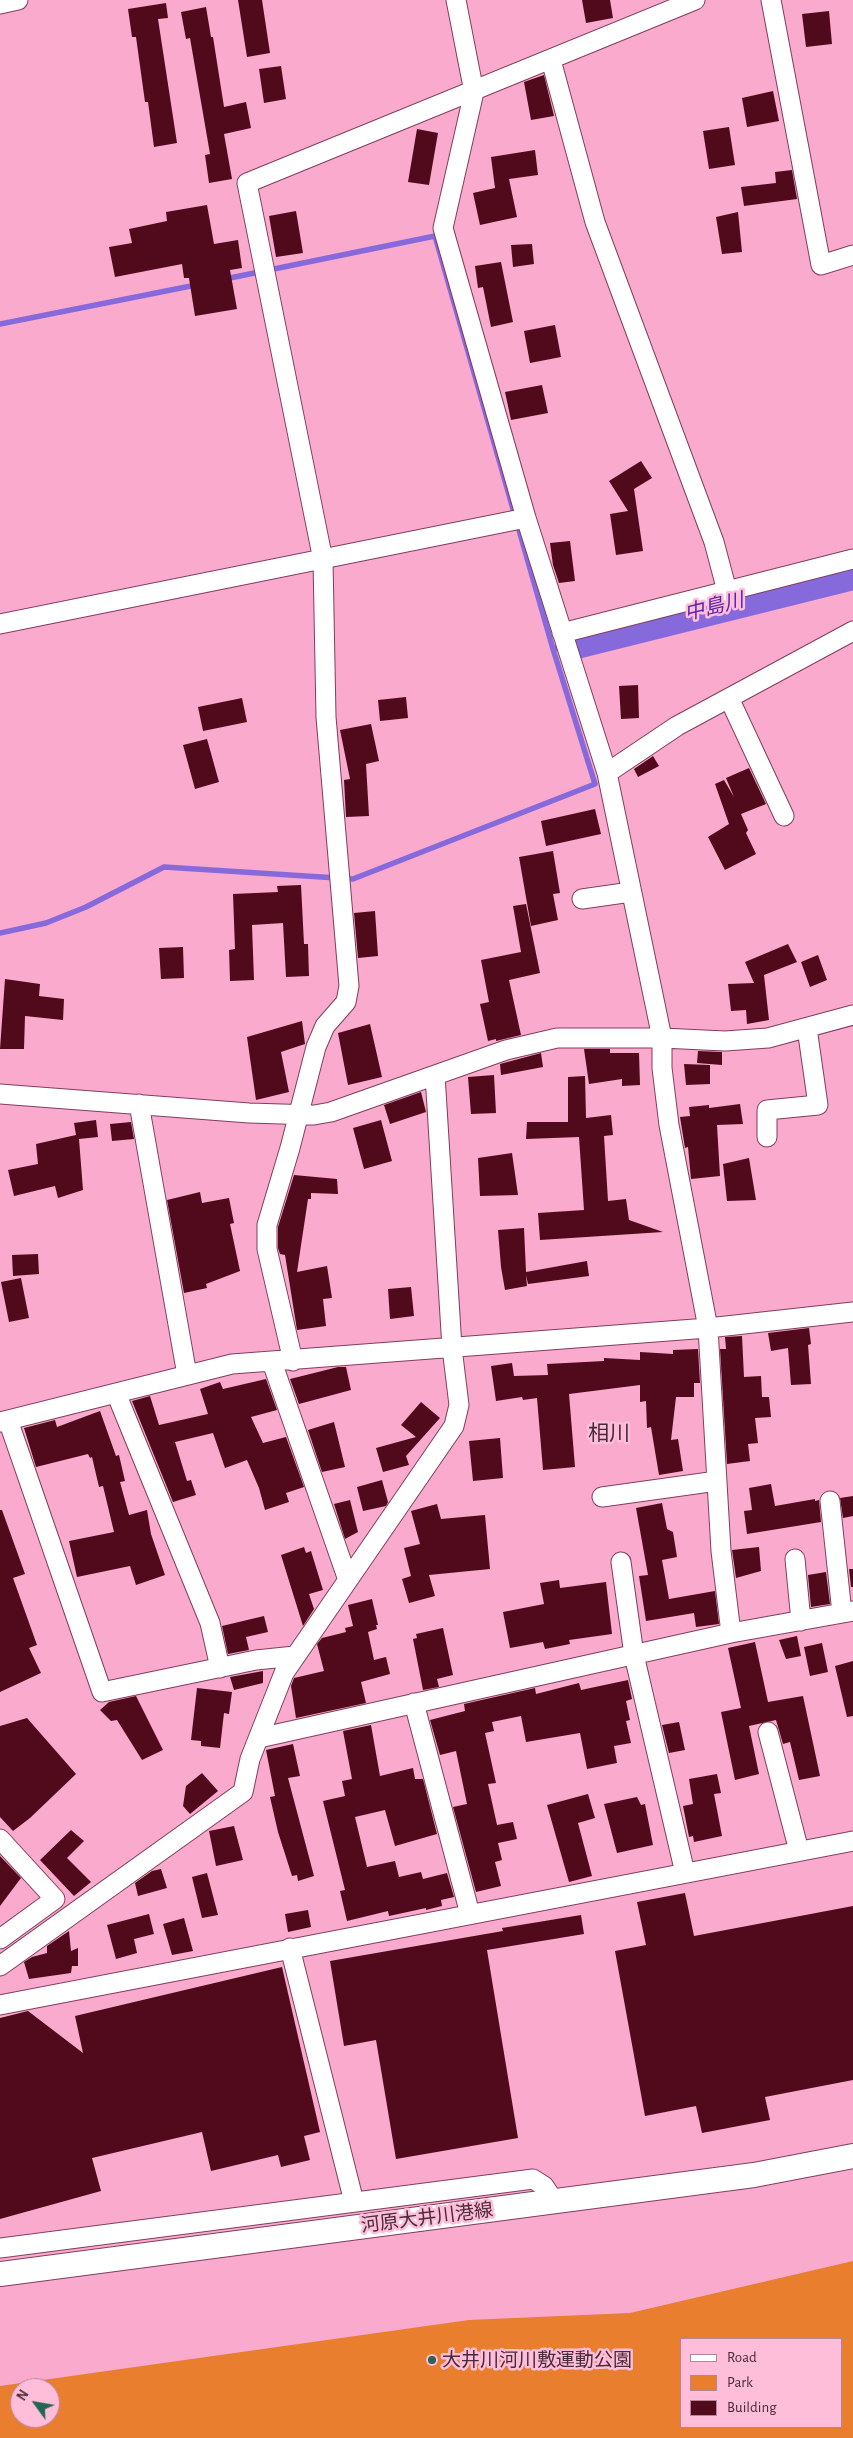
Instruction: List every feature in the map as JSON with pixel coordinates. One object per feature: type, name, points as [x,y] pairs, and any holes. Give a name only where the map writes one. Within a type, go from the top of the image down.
[{"type":"main road","name":"河原大井川港線","points":[[0,2274],[754,2175],[853,2156]]},
{"type":"street","points":[[0,4],[18,0]]},
{"type":"street","points":[[456,0],[474,92],[443,228],[526,518],[607,774],[662,1038],[662,1068],[669,1125],[708,1328],[721,1551],[731,1633]]},
{"type":"street","points":[[293,1361],[268,1249],[267,1225],[316,1047],[326,1026],[346,1002],[349,986],[326,717],[323,560],[248,183],[695,0]]},
{"type":"street","points":[[771,0],[821,265],[853,255]]},
{"type":"street","points":[[551,60],[595,222],[714,542],[727,591]]},
{"type":"street","points":[[0,624],[526,518]]},
{"type":"street","points":[[563,634],[853,559]]},
{"type":"street","points":[[607,774],[677,726],[853,630]]},
{"type":"street","points":[[729,698],[784,816]]},
{"type":"street","points":[[582,899],[631,892]]},
{"type":"street","points":[[0,1094],[299,1114],[331,1112],[506,1050],[557,1038],[662,1038],[725,1041],[768,1038],[853,1015]]},
{"type":"street","points":[[767,1137],[767,1110],[818,1105],[807,1028]]},
{"type":"street","points":[[0,1966],[243,1792],[250,1759],[284,1673],[454,1426],[458,1405],[452,1348],[435,1074]]},
{"type":"street","points":[[139,1104],[187,1375]]},
{"type":"street","points":[[296,1656],[256,1660],[102,1692],[4,1421],[232,1364],[293,1361],[708,1328],[853,1312]]},
{"type":"street","points":[[272,1362],[348,1580]]},
{"type":"street","points":[[116,1393],[210,1623],[220,1668]]},
{"type":"street","points":[[602,1497],[717,1481]]},
{"type":"street","points":[[259,1738],[731,1633],[848,1612],[830,1501]]},
{"type":"street","points":[[795,1559],[801,1621]]},
{"type":"street","points":[[621,1562],[634,1655],[685,1873]]},
{"type":"street","points":[[414,1703],[470,1914]]},
{"type":"street","points":[[768,1732],[799,1851]]},
{"type":"street","points":[[0,1839],[55,1899],[0,1939]]},
{"type":"street","points":[[0,2005],[853,1841]]},
{"type":"street","points":[[290,1948],[354,2202]]},
{"type":"street","points":[[0,2248],[533,2180],[544,2186],[554,2201]]},
{"type":"green space","name":"大井川河川敷運動公園","points":[[853,2261],[853,2438],[0,2438],[0,2386],[10,2385],[10,2428],[60,2428],[60,2378],[57,2378],[469,2320],[630,2313]]},
{"type":"building","points":[[238,0],[262,0],[270,53],[247,57]]},
{"type":"building","points":[[582,0],[610,0],[613,18],[586,23]]},
{"type":"building","points":[[166,3],[168,18],[158,19],[177,143],[154,147],[148,102],[145,102],[136,37],[132,37],[128,9]]},
{"type":"building","points":[[206,7],[211,37],[213,37],[224,107],[246,102],[251,128],[224,134],[232,179],[209,183],[205,155],[210,154],[190,38],[186,39],[181,12]]},
{"type":"building","points":[[829,11],[832,44],[806,47],[802,14]]},
{"type":"building","points":[[281,66],[286,99],[264,103],[259,69]]},
{"type":"building","points":[[544,75],[554,116],[531,120],[524,82]]},
{"type":"building","points":[[773,91],[779,121],[747,127],[742,98]]},
{"type":"building","points":[[729,127],[735,165],[709,169],[703,131]]},
{"type":"building","points":[[417,129],[438,133],[429,185],[408,182]]},
{"type":"building","points":[[535,150],[538,175],[509,179],[517,217],[480,225],[473,193],[495,188],[491,157]]},
{"type":"building","points":[[792,170],[797,199],[744,206],[741,187],[776,183],[775,172]]},
{"type":"building","points":[[207,205],[214,244],[238,240],[242,268],[230,270],[237,309],[195,316],[189,278],[184,278],[182,264],[115,277],[109,247],[132,243],[129,229],[167,221],[166,212]]},
{"type":"building","points":[[296,211],[303,253],[276,257],[269,216]]},
{"type":"building","points":[[738,212],[742,252],[722,254],[716,217]]},
{"type":"building","points":[[532,244],[534,264],[513,267],[511,245]]},
{"type":"building","points":[[501,262],[513,322],[491,327],[483,287],[478,288],[475,266]]},
{"type":"building","points":[[555,325],[561,357],[530,363],[524,331]]},
{"type":"building","points":[[542,385],[548,413],[511,420],[505,392]]},
{"type":"building","points":[[641,461],[652,478],[634,489],[643,551],[616,555],[610,514],[628,511],[609,481]]},
{"type":"building","points":[[570,541],[575,581],[559,583],[553,565],[550,543]]},
{"type":"building","points":[[638,685],[639,718],[621,719],[619,686]]},
{"type":"building","points":[[406,697],[408,718],[380,721],[378,700]]},
{"type":"building","points":[[242,698],[247,722],[203,731],[198,707]]},
{"type":"building","points":[[371,724],[379,761],[366,764],[369,816],[346,817],[344,780],[350,779],[340,730]]},
{"type":"building","points":[[207,739],[219,782],[195,789],[183,745]]},
{"type":"building","points":[[653,756],[659,766],[638,777],[634,769]]},
{"type":"building","points":[[749,768],[766,804],[741,814],[748,830],[746,833],[756,854],[725,870],[708,837],[729,824],[715,784],[724,780],[734,797],[726,778]]},
{"type":"building","points":[[595,809],[601,834],[546,846],[541,821]]},
{"type":"building","points":[[553,851],[560,893],[553,894],[558,920],[531,926],[519,857]]},
{"type":"building","points":[[301,885],[304,944],[308,944],[309,976],[286,977],[283,923],[252,925],[254,980],[230,981],[229,950],[235,949],[233,894],[278,892],[277,886]]},
{"type":"building","points":[[526,904],[540,973],[509,980],[521,1035],[488,1041],[480,1004],[489,1002],[481,960],[521,952],[513,906]]},
{"type":"building","points":[[375,911],[378,956],[358,958],[354,913]]},
{"type":"building","points":[[788,944],[797,962],[764,975],[769,1020],[747,1024],[746,1010],[731,1011],[728,984],[754,983],[745,962]]},
{"type":"building","points":[[183,947],[184,978],[161,979],[159,948]]},
{"type":"building","points":[[818,955],[827,980],[810,987],[801,962]]},
{"type":"building","points":[[5,979],[40,984],[39,996],[64,999],[63,1020],[25,1016],[24,1049],[0,1049]]},
{"type":"building","points":[[302,1021],[305,1044],[281,1052],[289,1092],[256,1100],[247,1037]]},
{"type":"building","points":[[370,1024],[382,1077],[348,1085],[338,1033]]},
{"type":"building","points":[[584,1049],[610,1049],[610,1053],[639,1053],[640,1085],[622,1086],[622,1079],[589,1084]]},
{"type":"building","points":[[698,1051],[722,1052],[722,1065],[697,1063]]},
{"type":"building","points":[[541,1053],[543,1067],[501,1075],[500,1064]]},
{"type":"building","points":[[684,1064],[710,1065],[710,1084],[686,1085]]},
{"type":"building","points":[[494,1075],[496,1113],[471,1114],[468,1077]]},
{"type":"building","points":[[585,1076],[586,1118],[611,1115],[613,1135],[604,1136],[608,1201],[626,1199],[629,1220],[663,1232],[540,1240],[538,1213],[584,1210],[579,1137],[526,1139],[527,1122],[568,1122],[568,1077]]},
{"type":"building","points":[[421,1092],[426,1112],[390,1124],[384,1105]]},
{"type":"building","points":[[740,1104],[743,1124],[717,1125],[720,1176],[691,1179],[688,1147],[685,1148],[680,1117],[690,1116],[689,1107],[709,1105],[709,1108]]},
{"type":"building","points":[[96,1120],[98,1137],[79,1139],[83,1190],[58,1198],[55,1186],[14,1196],[8,1170],[38,1164],[36,1144],[76,1135],[74,1123]]},
{"type":"building","points":[[381,1120],[392,1161],[364,1169],[353,1128]]},
{"type":"building","points":[[131,1122],[134,1139],[112,1141],[110,1124]]},
{"type":"building","points":[[512,1153],[518,1195],[480,1196],[478,1158]]},
{"type":"building","points":[[749,1158],[756,1200],[727,1201],[723,1164]]},
{"type":"building","points":[[294,1175],[337,1179],[338,1194],[311,1193],[311,1199],[308,1199],[297,1272],[327,1266],[332,1298],[323,1299],[326,1326],[297,1330],[285,1255],[280,1254],[278,1248],[278,1227]]},
{"type":"building","points":[[200,1192],[202,1203],[229,1198],[234,1223],[230,1224],[240,1271],[206,1284],[207,1288],[184,1293],[167,1200]]},
{"type":"building","points":[[524,1228],[526,1272],[587,1261],[589,1276],[528,1284],[526,1275],[527,1286],[505,1290],[498,1230]]},
{"type":"building","points":[[38,1254],[39,1274],[13,1276],[12,1255]]},
{"type":"building","points":[[21,1278],[29,1318],[9,1322],[1,1282]]},
{"type":"building","points":[[411,1287],[414,1316],[390,1319],[388,1289]]},
{"type":"building","points":[[809,1328],[811,1344],[808,1345],[811,1384],[791,1385],[788,1348],[771,1351],[768,1333]]},
{"type":"building","points":[[742,1336],[744,1377],[761,1376],[762,1397],[769,1397],[771,1417],[755,1418],[758,1443],[748,1444],[750,1461],[727,1464],[720,1349],[726,1349],[725,1337]]},
{"type":"building","points":[[698,1349],[700,1383],[694,1383],[694,1397],[676,1397],[671,1440],[678,1439],[683,1471],[659,1475],[651,1427],[647,1428],[646,1401],[640,1402],[640,1385],[569,1394],[575,1467],[543,1470],[537,1398],[523,1400],[522,1397],[496,1401],[491,1366],[512,1363],[514,1376],[548,1375],[547,1364],[604,1361],[604,1358],[640,1360],[640,1352],[673,1354],[673,1350]]},
{"type":"building","points":[[338,1367],[346,1367],[351,1390],[299,1404],[290,1379]]},
{"type":"building","points":[[266,1379],[277,1410],[251,1417],[263,1443],[286,1437],[304,1487],[286,1493],[289,1502],[265,1510],[259,1488],[247,1460],[225,1468],[213,1433],[175,1442],[187,1481],[191,1480],[196,1495],[173,1502],[132,1401],[150,1396],[159,1425],[208,1414],[200,1389],[220,1382],[223,1389]]},
{"type":"building","points":[[421,1402],[440,1418],[406,1456],[409,1465],[383,1472],[376,1448],[416,1437],[401,1425]]},
{"type":"building","points":[[100,1411],[116,1456],[119,1455],[125,1481],[120,1482],[129,1515],[147,1510],[151,1534],[165,1575],[136,1585],[130,1566],[77,1577],[69,1541],[114,1532],[103,1486],[99,1487],[92,1457],[90,1458],[88,1454],[36,1467],[24,1428],[55,1420],[57,1427]]},
{"type":"building","points":[[334,1422],[345,1467],[322,1472],[308,1430]]},
{"type":"building","points":[[500,1438],[503,1478],[473,1481],[469,1441]]},
{"type":"building","points":[[382,1480],[388,1502],[386,1506],[363,1511],[357,1487]]},
{"type":"building","points":[[771,1484],[775,1506],[815,1499],[815,1501],[819,1500],[821,1522],[747,1534],[744,1511],[752,1510],[749,1488]]},
{"type":"building","points":[[853,1496],[853,1516],[843,1518],[840,1498]]},
{"type":"building","points":[[350,1500],[358,1532],[345,1539],[334,1504]]},
{"type":"building","points":[[662,1503],[667,1529],[673,1532],[677,1557],[662,1560],[669,1599],[715,1591],[719,1624],[696,1627],[694,1613],[646,1621],[639,1576],[648,1575],[636,1508]]},
{"type":"building","points":[[437,1504],[441,1519],[485,1515],[490,1569],[429,1575],[435,1596],[409,1603],[402,1579],[411,1576],[404,1548],[420,1544],[411,1511]]},
{"type":"building","points":[[0,1510],[2,1510],[25,1574],[13,1578],[37,1645],[29,1648],[41,1673],[0,1692]]},
{"type":"building","points":[[304,1547],[306,1553],[311,1551],[323,1590],[309,1594],[314,1609],[303,1626],[281,1555]]},
{"type":"building","points":[[759,1547],[761,1571],[736,1578],[732,1550]]},
{"type":"building","points":[[849,1569],[853,1569],[853,1587],[851,1587]]},
{"type":"building","points":[[826,1572],[830,1604],[811,1607],[808,1575]]},
{"type":"building","points":[[559,1580],[560,1588],[606,1582],[612,1634],[569,1640],[570,1644],[545,1649],[543,1642],[510,1648],[503,1612],[544,1604],[540,1583]]},
{"type":"building","points":[[372,1599],[378,1625],[376,1625],[377,1629],[368,1632],[374,1660],[386,1657],[390,1674],[361,1682],[366,1703],[296,1718],[291,1686],[294,1678],[324,1671],[317,1644],[322,1638],[346,1632],[345,1628],[353,1626],[348,1605]]},
{"type":"building","points":[[264,1616],[268,1632],[246,1637],[249,1650],[228,1654],[222,1626]]},
{"type":"building","points":[[443,1628],[453,1675],[437,1679],[439,1687],[423,1690],[413,1639],[417,1638],[416,1634]]},
{"type":"building","points":[[797,1636],[801,1656],[786,1659],[779,1640]]},
{"type":"building","points":[[755,1642],[768,1702],[803,1696],[820,1776],[799,1780],[790,1742],[783,1744],[776,1720],[749,1726],[759,1774],[735,1780],[721,1712],[741,1708],[728,1648]]},
{"type":"building","points":[[822,1643],[828,1672],[810,1676],[804,1647]]},
{"type":"building","points":[[853,1661],[853,1716],[847,1717],[835,1666]]},
{"type":"building","points":[[263,1671],[263,1683],[234,1690],[230,1677]]},
{"type":"building","points":[[628,1680],[632,1699],[626,1701],[630,1720],[626,1721],[631,1743],[614,1746],[617,1763],[587,1769],[580,1733],[526,1742],[521,1716],[492,1722],[494,1731],[485,1733],[496,1783],[488,1784],[497,1825],[513,1822],[517,1839],[498,1843],[502,1860],[495,1862],[501,1886],[476,1892],[453,1807],[467,1804],[456,1751],[440,1755],[430,1720],[465,1711],[464,1704],[535,1688],[536,1694],[579,1683],[581,1690]]},
{"type":"building","points":[[197,1688],[232,1692],[229,1714],[224,1713],[220,1748],[201,1746],[201,1741],[191,1740]]},
{"type":"building","points":[[136,1696],[163,1750],[142,1760],[117,1720],[111,1721],[100,1710],[109,1702]]},
{"type":"building","points":[[27,1718],[76,1774],[30,1818],[13,1831],[0,1817],[0,1726]]},
{"type":"building","points":[[679,1722],[685,1750],[669,1753],[662,1725]]},
{"type":"building","points":[[371,1725],[380,1776],[413,1768],[415,1779],[423,1779],[437,1834],[395,1846],[385,1810],[355,1817],[367,1867],[395,1861],[399,1877],[421,1872],[423,1879],[447,1873],[454,1897],[441,1900],[442,1906],[426,1910],[426,1908],[389,1916],[388,1911],[347,1921],[340,1891],[345,1890],[323,1801],[345,1796],[342,1781],[352,1779],[343,1731]]},
{"type":"building","points":[[293,1744],[300,1776],[288,1778],[314,1876],[298,1881],[297,1875],[292,1876],[278,1832],[270,1797],[275,1796],[266,1750]]},
{"type":"building","points":[[202,1773],[218,1791],[190,1814],[183,1806],[186,1786]]},
{"type":"building","points":[[717,1774],[721,1793],[714,1794],[722,1836],[694,1842],[693,1836],[689,1837],[683,1806],[693,1804],[689,1779]]},
{"type":"building","points":[[588,1794],[595,1818],[578,1823],[592,1876],[569,1882],[547,1805]]},
{"type":"building","points":[[637,1797],[641,1805],[645,1804],[653,1845],[617,1853],[604,1804]]},
{"type":"building","points":[[234,1826],[243,1860],[216,1866],[209,1831]]},
{"type":"building","points":[[71,1830],[84,1841],[67,1858],[91,1882],[74,1896],[40,1860]]},
{"type":"building","points":[[0,1856],[21,1878],[0,1906]]},
{"type":"building","points":[[161,1869],[167,1888],[138,1896],[135,1883],[152,1871]]},
{"type":"building","points":[[207,1873],[218,1915],[202,1918],[192,1877]]},
{"type":"building","points":[[685,1893],[694,1936],[853,1906],[853,2080],[765,2097],[770,2120],[702,2133],[696,2106],[645,2116],[615,1951],[646,1945],[637,1902]]},
{"type":"building","points":[[308,1910],[311,1927],[288,1932],[285,1914]]},
{"type":"building","points":[[149,1914],[154,1934],[134,1939],[137,1953],[116,1959],[107,1925]]},
{"type":"building","points":[[581,1915],[584,1934],[487,1950],[518,2138],[396,2159],[376,2040],[344,2046],[330,1961],[503,1931],[502,1928]]},
{"type":"building","points":[[184,1918],[193,1951],[172,1955],[163,1924]]},
{"type":"building","points":[[69,1931],[71,1951],[78,1948],[78,1966],[72,1966],[71,1973],[29,1979],[24,1962],[32,1957],[47,1953],[47,1946]]},
{"type":"building","points":[[282,1967],[320,2132],[304,2136],[310,2160],[281,2167],[278,2155],[211,2171],[202,2132],[92,2158],[101,2191],[0,2219],[0,2018],[28,2011],[83,2053],[75,2016]]},
{"type":"waterway","points":[[225,279],[435,236],[553,649]]},
{"type":"waterway","points":[[0,324],[196,285]]},
{"type":"waterway","name":"中島川","points":[[576,642],[853,573]]},
{"type":"waterway","points":[[0,933],[46,923],[86,907],[164,867],[353,879],[595,784],[553,649],[576,642]]},
{"type":"place","name":"大井川河川敷運動公園","points":[[432,2360]]},
{"type":"district","name":"相川","points":[[609,1434]]}]
